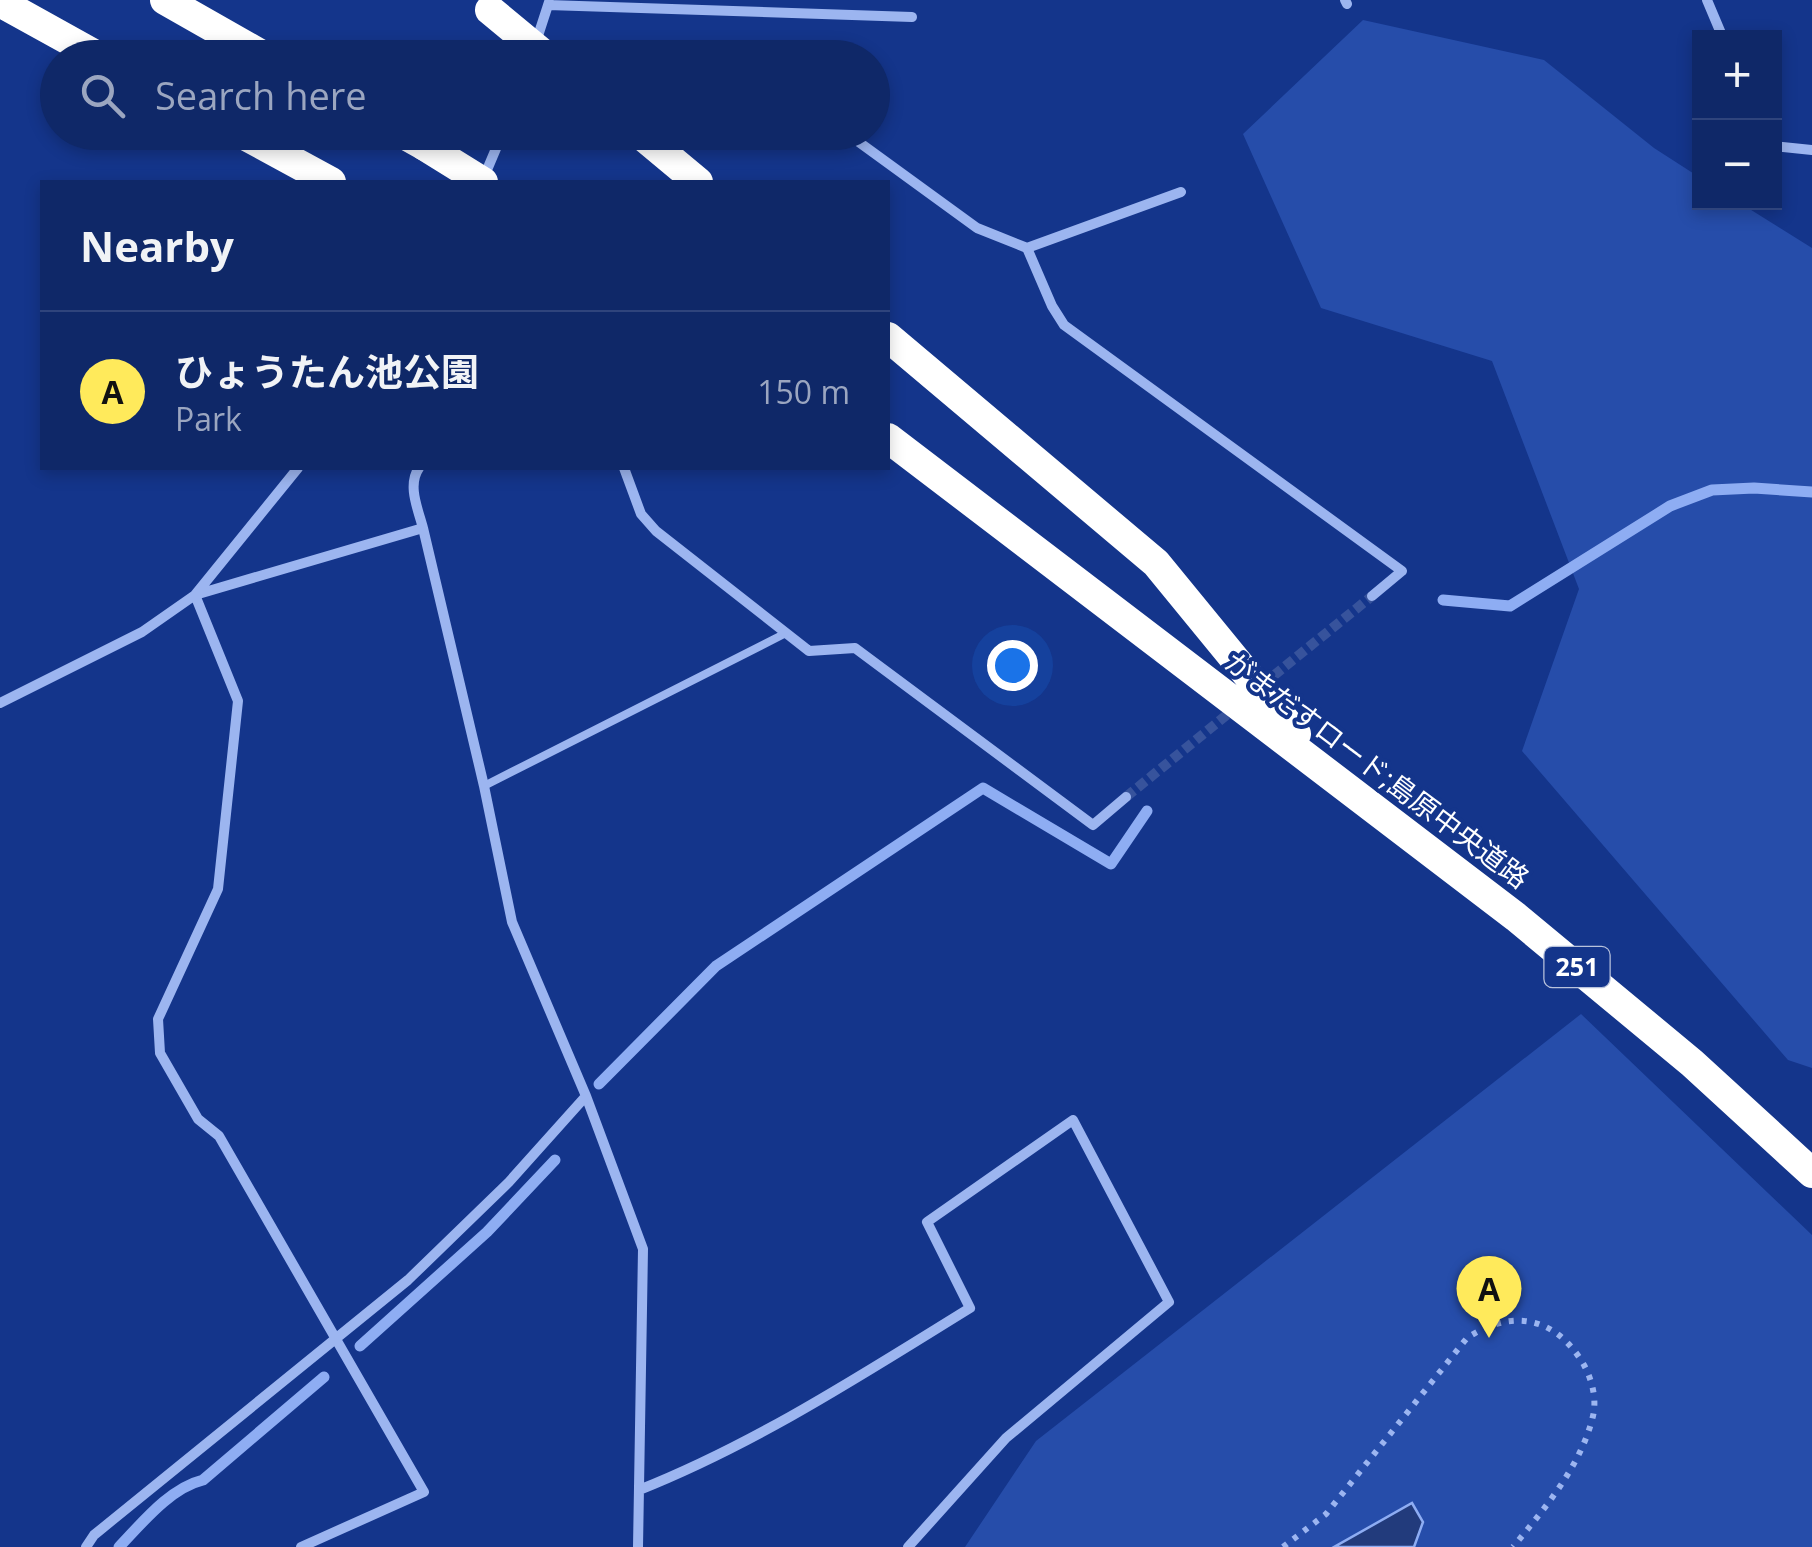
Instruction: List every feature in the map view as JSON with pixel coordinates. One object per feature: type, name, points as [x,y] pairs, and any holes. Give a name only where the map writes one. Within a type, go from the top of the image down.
[{"type":"highway","points":[[165,0],[235,40]]},
{"type":"highway","points":[[0,2],[69,40]]},
{"type":"highway","points":[[485,5],[527,40]]},
{"type":"highway","points":[[272,150],[327,180]]},
{"type":"highway","points":[[429,150],[479,180]]},
{"type":"highway","points":[[660,150],[696,180]]},
{"type":"highway","points":[[890,338],[1156,563],[1330,775]]},
{"type":"highway","name":"がまだすロード;島原中央道路","points":[[890,440],[1531,930],[1692,1064],[1812,1173]]},
{"type":"street","points":[[1707,0],[1720,30]]},
{"type":"street","points":[[537,40],[549,2],[912,16]]},
{"type":"street","points":[[1782,147],[1812,150]]},
{"type":"street","points":[[483,180],[495,150]]},
{"type":"street","points":[[870,150],[977,228],[1027,248],[1181,192]]},
{"type":"street","points":[[1027,248],[1064,324],[1402,571],[1372,596]]},
{"type":"street","points":[[0,704],[142,632],[195,596],[296,470]]},
{"type":"street","points":[[418,470],[414,490],[512,922],[586,1096],[644,1249],[638,1547]]},
{"type":"street","points":[[625,470],[640,514],[656,531],[809,652],[855,648],[1094,825],[1126,797]]},
{"type":"street","points":[[195,596],[423,528]]},
{"type":"street","points":[[195,596],[238,701],[218,889],[158,1019],[160,1053],[198,1119],[219,1136],[424,1492],[301,1547]]},
{"type":"street","points":[[86,1547],[94,1535],[408,1280],[510,1182],[586,1096]]},
{"type":"street","points":[[639,1490],[691,1469],[802,1410],[970,1308],[927,1222],[1073,1120],[1169,1302],[1006,1438],[908,1547]]},
{"type":"lane","points":[[484,786],[786,633]]},
{"type":"path","points":[[1283,1547],[1326,1514],[1468,1338],[1489,1324],[1529,1321],[1556,1330],[1579,1356],[1592,1380],[1594,1413],[1581,1448],[1552,1500],[1514,1547]]},
{"type":"shaded area","points":[[1363,20],[1544,60],[1654,148],[1692,172],[1692,210],[1751,210],[1812,248],[1812,1068],[1788,1060],[1522,751],[1579,589],[1492,361],[1321,308],[1243,134]]},
{"type":"shaded area","points":[[1581,1014],[1812,1235],[1812,1547],[965,1547],[1036,1441]]},
{"type":"shaded area","points":[[1412,1503],[1423,1522],[1414,1547],[1334,1547]]},
{"type":"waterway","points":[[1443,600],[1510,606],[1670,506],[1712,490],[1812,492]]},
{"type":"waterway","points":[[599,1084],[716,966],[983,788],[1111,864],[1147,811]]},
{"type":"waterway","points":[[360,1346],[487,1232],[555,1160]]},
{"type":"waterway","points":[[119,1547],[168,1498],[203,1480],[324,1377]]},
{"type":"tunnel","points":[[1262,685],[1372,596]]},
{"type":"tunnel","points":[[1126,797],[1234,709]]},
{"type":"place","name":"ひょうたん池公園","points":[[1489,1338]]}]
